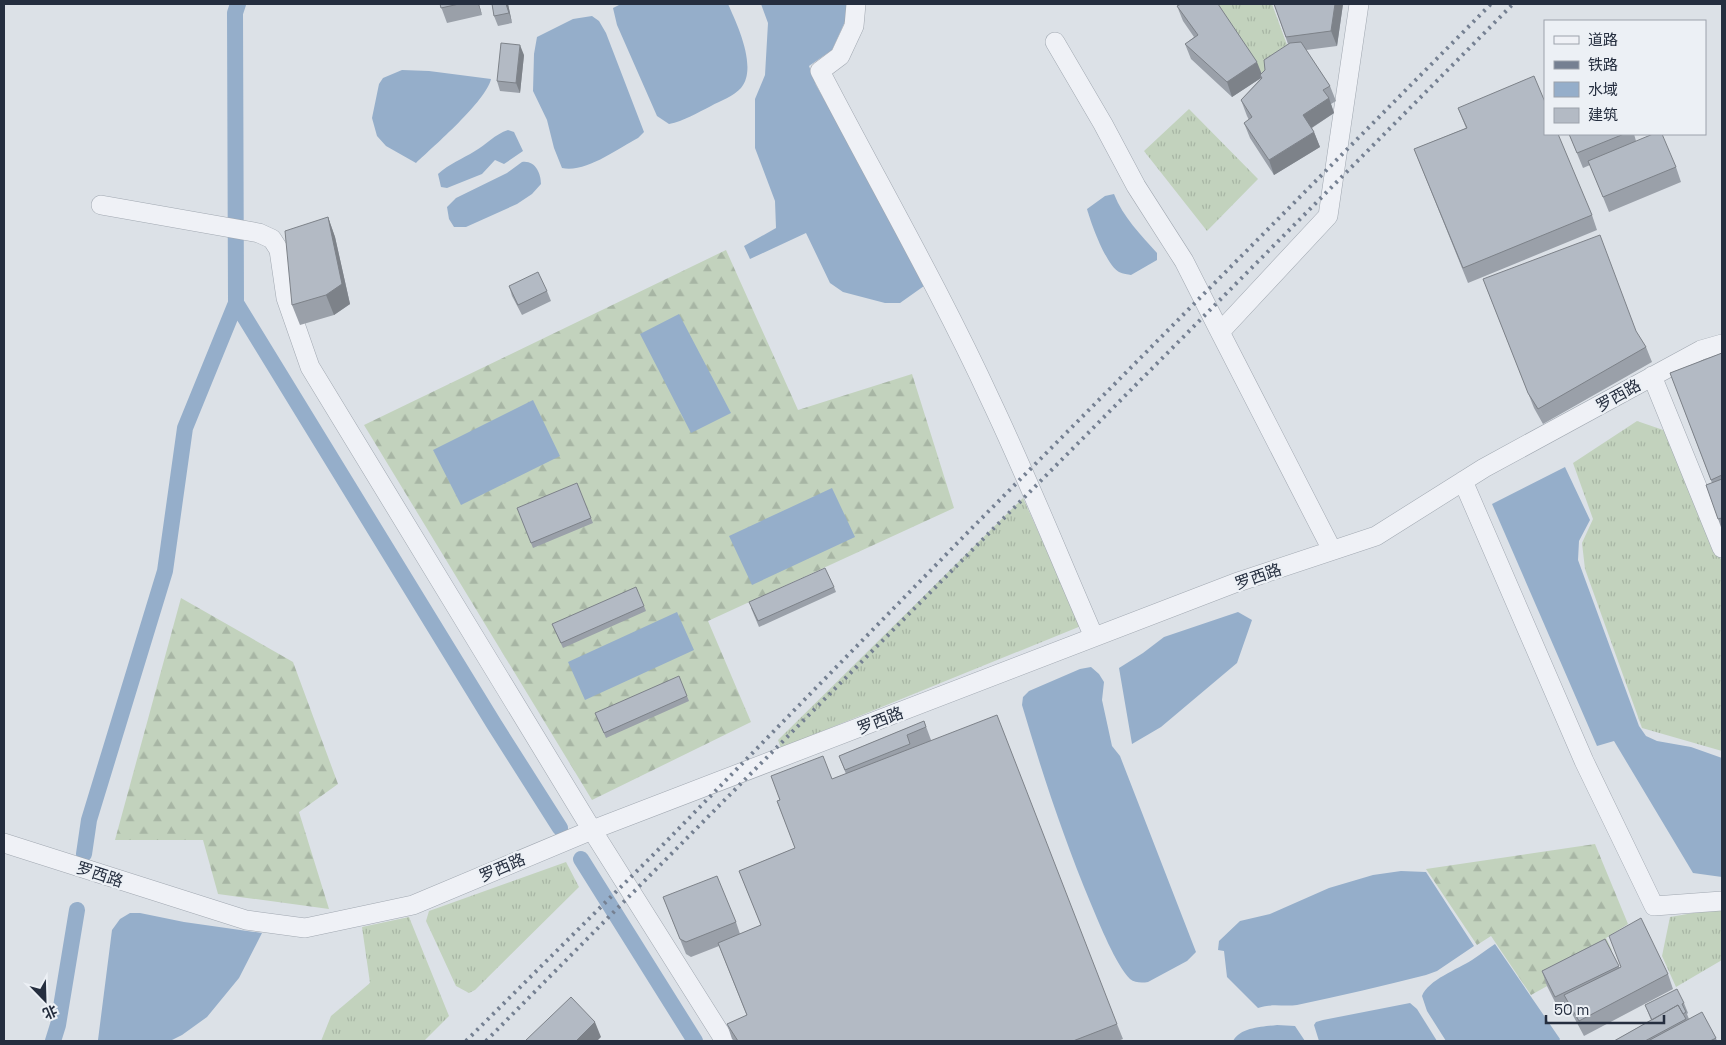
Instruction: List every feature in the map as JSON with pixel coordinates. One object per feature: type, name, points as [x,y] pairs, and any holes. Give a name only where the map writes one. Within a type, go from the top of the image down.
[{"type":"street","points":[[856,4],[854,26],[840,56],[820,71],[872,172],[937,290],[988,394],[1094,637]]},
{"type":"street","points":[[1220,332],[1328,216],[1359,4]]},
{"type":"street","points":[[1055,42],[1104,124],[1136,186],[1184,262],[1332,550]]},
{"type":"street","points":[[101,204],[259,233],[272,239],[279,250],[286,298],[310,367],[592,830],[725,1041]]},
{"type":"street","name":"罗西路","points":[[4,843],[246,920],[305,928],[413,905],[592,830],[1094,637],[1235,583],[1376,536],[1484,468],[1701,350],[1722,344]]},
{"type":"street","points":[[1652,376],[1722,548]]},
{"type":"street","points":[[1463,481],[1584,761],[1654,906],[1722,901]]},
{"type":"green space","points":[[1216,4],[1272,4],[1290,53],[1265,78]]},
{"type":"green space","points":[[1189,109],[1258,179],[1207,231],[1144,151]]},
{"type":"green space","points":[[726,250],[798,410],[912,374],[954,508],[708,621],[751,722],[592,800],[364,425]]},
{"type":"green space","points":[[1637,421],[1672,433],[1722,562],[1722,751],[1642,728],[1585,569],[1582,543],[1593,519],[1573,463]]},
{"type":"green space","points":[[1023,498],[1081,626],[781,748],[778,740]]},
{"type":"green space","points":[[181,598],[293,662],[338,784],[299,812],[329,909],[218,894],[203,840],[115,840]]},
{"type":"green space","points":[[1595,844],[1628,924],[1606,938],[1612,950],[1531,995],[1491,936],[1477,945],[1426,869]]},
{"type":"green space","points":[[566,862],[579,887],[475,990],[469,993],[456,986],[426,921],[429,911]]},
{"type":"green space","points":[[1722,908],[1722,960],[1676,987],[1662,956],[1670,917]]},
{"type":"green space","points":[[409,917],[449,1016],[424,1041],[321,1041],[331,1016],[370,983],[362,927]]},
{"type":"water","points":[[621,4],[728,4],[741,34],[747,58],[746,79],[741,88],[727,98],[680,121],[669,124],[657,116],[617,25],[613,8]]},
{"type":"water","points":[[761,4],[847,4],[848,15],[832,50],[809,66],[816,85],[925,279],[924,286],[900,303],[885,303],[843,292],[830,283],[806,233],[750,259],[744,246],[776,228],[775,201],[755,148],[755,99],[765,75],[768,23]]},
{"type":"water","points":[[592,16],[599,21],[606,33],[644,132],[638,138],[591,164],[571,169],[562,168],[554,148],[547,120],[533,91],[534,54],[537,37],[573,19]]},
{"type":"water","points":[[402,70],[429,71],[491,79],[480,99],[470,111],[416,163],[386,146],[377,136],[372,118],[379,84],[383,78]]},
{"type":"water","points":[[508,130],[514,132],[523,151],[504,164],[495,160],[482,174],[447,188],[441,187],[438,174],[451,164]]},
{"type":"water","points":[[522,162],[534,165],[540,176],[541,184],[532,194],[517,204],[466,227],[454,227],[449,219],[447,207],[456,198],[507,173]]},
{"type":"water","points":[[1114,194],[1127,218],[1157,253],[1157,260],[1131,275],[1119,272],[1109,261],[1087,209],[1105,196]]},
{"type":"water","points":[[679,314],[731,413],[691,433],[640,334]]},
{"type":"water","points":[[533,400],[560,456],[461,505],[433,450]]},
{"type":"water","points":[[1565,467],[1590,520],[1579,541],[1578,560],[1639,726],[1646,736],[1657,741],[1691,747],[1722,758],[1722,877],[1693,873],[1614,741],[1597,746],[1492,504]]},
{"type":"water","points":[[832,488],[855,537],[752,585],[729,536]]},
{"type":"water","points":[[677,612],[694,650],[585,700],[568,662]]},
{"type":"water","points":[[1238,612],[1252,620],[1237,663],[1161,727],[1132,744],[1119,668],[1164,637]]},
{"type":"water","points":[[1091,667],[1104,682],[1102,700],[1112,746],[1120,756],[1196,952],[1187,961],[1148,982],[1130,979],[1119,964],[1103,932],[1063,830],[1022,705],[1023,697],[1029,691],[1080,669]]},
{"type":"water","points":[[1401,871],[1426,872],[1474,946],[1437,971],[1426,975],[1297,1005],[1258,1008],[1227,977],[1224,951],[1218,950],[1219,941],[1240,921],[1270,914],[1329,888],[1373,875]]},
{"type":"water","points":[[130,913],[262,933],[239,978],[207,1017],[170,1041],[98,1040],[112,930],[120,919]]},
{"type":"water","points":[[1495,944],[1560,1039],[1559,1041],[1446,1041],[1427,1011],[1422,996],[1425,990],[1444,975],[1472,960]]},
{"type":"water","points":[[1410,1003],[1417,1009],[1437,1041],[1319,1041],[1314,1025],[1316,1022]]},
{"type":"water","points":[[1277,1025],[1295,1026],[1305,1041],[1233,1041],[1246,1030]]},
{"type":"building","points":[[440,4],[459,4],[441,8]]},
{"type":"building","points":[[492,4],[506,4],[509,13],[494,16]]},
{"type":"building","points":[[1181,4],[1218,4],[1257,62],[1227,82],[1185,44],[1198,35],[1177,6]]},
{"type":"building","points":[[1274,4],[1335,4],[1331,31],[1286,37]]},
{"type":"building","points":[[1301,42],[1330,86],[1323,90],[1329,98],[1303,115],[1314,132],[1269,160],[1244,123],[1252,117],[1241,100],[1262,78],[1260,75],[1265,70],[1264,60],[1290,43]]},
{"type":"building","points":[[501,43],[520,45],[516,83],[497,81]]},
{"type":"building","points":[[1534,76],[1544,100],[1544,135],[1558,135],[1592,215],[1463,268],[1414,149],[1467,128],[1458,108]]},
{"type":"building","points":[[1569,135],[1622,135],[1577,153]]},
{"type":"building","points":[[1651,135],[1662,135],[1676,167],[1603,197],[1588,161]]},
{"type":"building","points":[[328,217],[342,284],[326,295],[292,305],[285,231]]},
{"type":"building","points":[[1600,235],[1636,331],[1646,347],[1538,409],[1528,393],[1483,279]]},
{"type":"building","points":[[538,272],[547,291],[518,305],[509,286]]},
{"type":"building","points":[[1722,353],[1722,475],[1711,480],[1670,373]]},
{"type":"building","points":[[1722,479],[1722,518],[1718,519],[1706,485]]},
{"type":"building","points":[[577,483],[591,518],[531,543],[517,508]]},
{"type":"building","points":[[825,568],[834,587],[758,621],[749,602]]},
{"type":"building","points":[[636,587],[644,606],[561,643],[552,624]]},
{"type":"building","points":[[679,676],[687,696],[604,733],[595,713]]},
{"type":"building","points":[[997,715],[1117,1024],[1073,1041],[738,1041],[727,1024],[747,1015],[718,943],[761,925],[739,871],[795,848],[777,801],[780,800],[771,776],[823,756],[832,779]]},
{"type":"building","points":[[924,721],[926,727],[907,735],[910,744],[845,770],[839,756]]},
{"type":"building","points":[[717,876],[736,922],[686,942],[680,939],[663,897]]},
{"type":"building","points":[[1641,918],[1668,974],[1579,1021],[1564,995],[1621,967],[1609,936]]},
{"type":"building","points":[[1605,939],[1619,966],[1555,997],[1542,971]]},
{"type":"building","points":[[1677,989],[1686,1012],[1683,1014],[1678,1005],[1652,1020],[1645,1005]]},
{"type":"building","points":[[571,997],[595,1022],[576,1041],[525,1041]]},
{"type":"building","points":[[1678,1005],[1686,1019],[1645,1041],[1614,1041]]},
{"type":"building","points":[[1702,1012],[1716,1038],[1710,1041],[1648,1041]]},
{"type":"waterway","points":[[84,854],[89,820],[165,571],[185,428],[236,303],[235,13],[238,4]]},
{"type":"waterway","points":[[236,303],[494,724],[560,828]]},
{"type":"waterway","points":[[581,859],[695,1041]]},
{"type":"waterway","points":[[53,1041],[58,1025],[77,910]]},
{"type":"railway","points":[[466,1041],[653,855],[972,528],[1491,4]]},
{"type":"railway","points":[[486,1041],[1513,4]]}]
